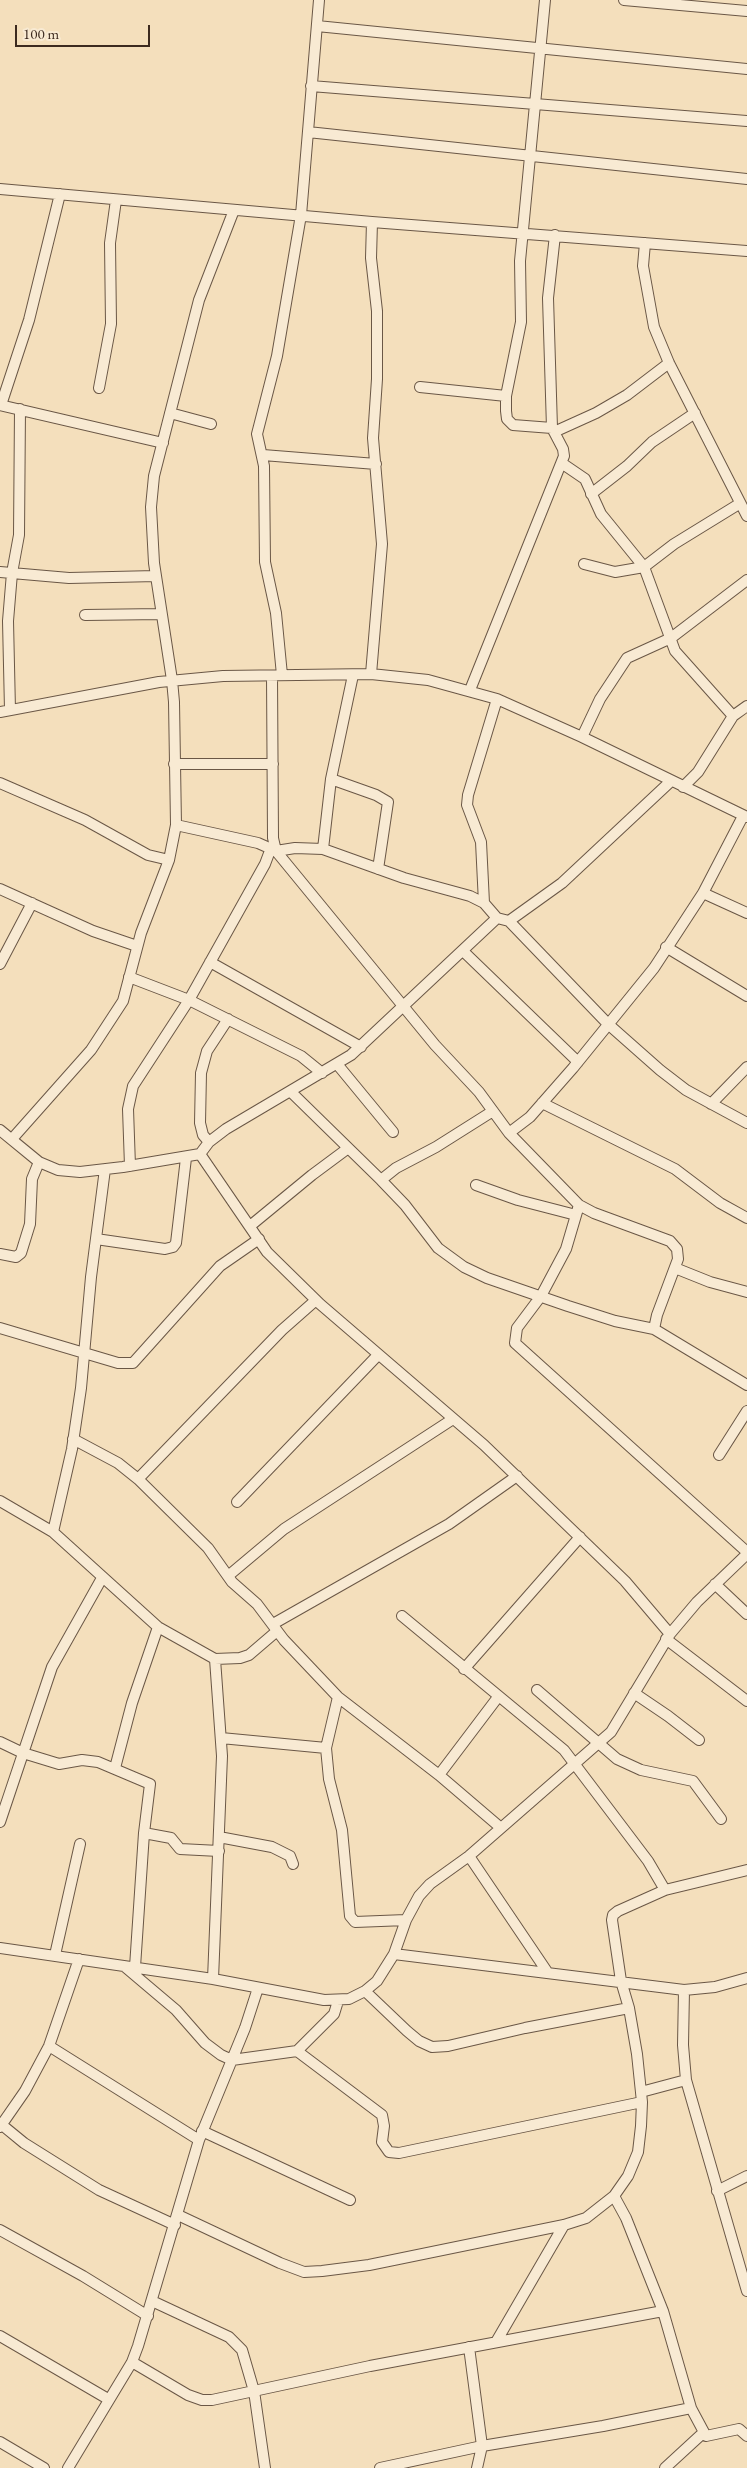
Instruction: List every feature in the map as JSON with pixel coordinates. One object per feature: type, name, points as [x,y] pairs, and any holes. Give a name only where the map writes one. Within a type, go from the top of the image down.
[{"type":"street","points":[[130,1166],[128,1109],[133,1086],[158,1044],[189,1000],[273,850],[273,764],[277,675],[276,613],[265,562],[263,455],[257,434],[277,356],[301,215],[319,0]]},
{"type":"street","points":[[545,0],[520,261],[521,322],[506,396],[506,419],[509,423],[518,427],[553,430],[596,413],[627,395],[669,363]]},
{"type":"street","points":[[624,0],[747,11]]},
{"type":"street","points":[[317,26],[747,69]]},
{"type":"street","points":[[311,86],[747,121]]},
{"type":"street","points":[[308,132],[747,179]]},
{"type":"street","points":[[0,189],[372,222],[747,251]]},
{"type":"street","points":[[60,194],[34,302],[0,405],[162,442]]},
{"type":"street","points":[[99,388],[111,324],[110,243],[116,200]]},
{"type":"street","points":[[12,1139],[90,1050],[123,1001],[137,946],[169,860],[176,825],[172,680],[156,576],[152,507],[154,476],[199,300],[234,210]]},
{"type":"street","points":[[371,674],[382,544],[373,438],[377,389],[377,311],[371,258],[372,222]]},
{"type":"street","points":[[470,690],[563,464],[564,449],[553,430],[548,298],[554,235]]},
{"type":"street","points":[[645,242],[643,266],[651,320],[669,363],[739,504],[747,516]]},
{"type":"street","points":[[420,387],[506,396]]},
{"type":"street","points":[[20,409],[19,535],[12,573],[8,622],[5,711],[172,680],[277,675],[371,674],[428,680],[470,690],[497,699],[582,737],[745,816],[703,893],[654,968],[578,1062],[530,1116],[509,1133]]},
{"type":"street","points":[[591,494],[627,466],[652,442],[695,412]]},
{"type":"street","points":[[170,413],[212,424]]},
{"type":"street","points":[[263,455],[376,464]]},
{"type":"street","points":[[563,464],[585,479],[601,514],[644,568],[675,651],[733,716]]},
{"type":"street","points":[[584,564],[615,572],[644,568],[674,544],[739,504]]},
{"type":"street","points":[[0,572],[69,578],[156,576]]},
{"type":"street","points":[[582,737],[600,699],[627,658],[670,638],[747,580]]},
{"type":"street","points":[[84,615],[161,614]]},
{"type":"street","points":[[323,849],[331,779],[353,675]]},
{"type":"street","points":[[484,903],[481,842],[468,805],[468,796],[497,699]]},
{"type":"street","points":[[683,787],[698,772],[733,716],[747,706]]},
{"type":"street","points":[[174,764],[273,764]]},
{"type":"street","points":[[331,779],[376,795],[388,802],[378,869]]},
{"type":"street","points":[[509,921],[562,883],[671,781]]},
{"type":"street","points":[[0,783],[85,820],[148,855],[169,860]]},
{"type":"street","points":[[176,825],[212,831],[273,850],[295,848],[323,849],[378,869],[455,891],[484,903],[497,918],[509,921],[608,1024],[686,1090],[747,1123]]},
{"type":"street","points":[[273,850],[493,1111],[509,1133],[578,1210]]},
{"type":"street","points":[[0,889],[93,931],[137,946]]},
{"type":"street","points":[[703,893],[747,913]]},
{"type":"street","points":[[0,964],[32,903]]},
{"type":"street","points":[[0,1130],[39,1162],[58,1170],[80,1172],[186,1158],[200,1154],[209,1142],[337,1064],[360,1047],[497,918]]},
{"type":"street","points":[[666,947],[747,996]]},
{"type":"street","points":[[463,951],[578,1062]]},
{"type":"street","points":[[210,962],[360,1047]]},
{"type":"street","points":[[129,977],[189,1000],[228,1019],[301,1056],[322,1073]]},
{"type":"street","points":[[209,1142],[203,1135],[200,1124],[201,1073],[207,1051],[228,1019]]},
{"type":"street","points":[[337,1064],[393,1132]]},
{"type":"street","points":[[710,1104],[747,1067]]},
{"type":"street","points":[[290,1091],[347,1149],[381,1180],[404,1205],[438,1248],[464,1267],[487,1278],[615,1321],[654,1329],[747,1385]]},
{"type":"street","points":[[542,1102],[675,1169],[720,1203],[747,1218]]},
{"type":"street","points":[[381,1180],[396,1168],[436,1147],[493,1111]]},
{"type":"street","points":[[250,1226],[347,1149]]},
{"type":"street","points":[[200,1154],[267,1252],[316,1300],[517,1476],[625,1581],[668,1636],[747,1701]]},
{"type":"street","points":[[96,1240],[165,1248],[172,1247],[176,1243],[186,1158]]},
{"type":"street","points":[[0,1254],[16,1257],[21,1253],[30,1224],[32,1179],[39,1162]]},
{"type":"street","points":[[53,1532],[73,1439],[105,1169]]},
{"type":"street","points":[[476,1185],[518,1200],[594,1214],[670,1240],[677,1249],[678,1259],[657,1315],[654,1329]]},
{"type":"street","points":[[0,1948],[213,1979],[338,2001],[349,1999],[365,1991],[377,1981],[394,1954],[406,1920],[420,1896],[430,1884],[469,1856],[599,1743],[619,1722],[668,1636],[714,1584],[747,1553],[564,1386],[523,1352],[515,1342],[517,1328],[541,1296],[566,1248],[578,1210]]},
{"type":"street","points":[[0,1328],[118,1363],[133,1363],[220,1266],[259,1239]]},
{"type":"street","points":[[675,1268],[710,1282],[747,1292]]},
{"type":"street","points":[[138,1479],[282,1330],[316,1300]]},
{"type":"street","points":[[237,1502],[378,1355]]},
{"type":"street","points":[[719,1455],[747,1411]]},
{"type":"street","points":[[228,1576],[284,1529],[453,1418]]},
{"type":"street","points":[[73,1439],[118,1463],[138,1479],[208,1548],[228,1576],[257,1604],[275,1628],[338,1697],[438,1775],[501,1828]]},
{"type":"street","points":[[0,1501],[53,1532],[158,1627],[215,1659],[240,1658],[249,1655],[275,1628],[449,1524],[517,1476]]},
{"type":"street","points":[[464,1669],[580,1537]]},
{"type":"street","points":[[0,1822],[52,1667],[102,1578]]},
{"type":"street","points":[[714,1584],[747,1614]]},
{"type":"street","points":[[402,1616],[564,1750],[648,1861],[665,1890]]},
{"type":"street","points":[[115,1768],[132,1704],[158,1627]]},
{"type":"street","points":[[213,1979],[220,1836],[221,1738],[215,1659]]},
{"type":"street","points":[[537,1690],[607,1751],[628,1765],[641,1770],[693,1781],[721,1819]]},
{"type":"street","points":[[634,1694],[668,1716],[699,1740]]},
{"type":"street","points":[[338,1697],[326,1748],[329,1780],[342,1830],[351,1920],[355,1922],[406,1920]]},
{"type":"street","points":[[438,1775],[498,1697]]},
{"type":"street","points":[[221,1738],[326,1748]]},
{"type":"street","points":[[0,1742],[23,1753],[59,1764],[82,1760],[115,1768],[150,1784],[144,1833],[135,1967]]},
{"type":"street","points":[[144,1833],[172,1838],[180,1850],[219,1851]]},
{"type":"street","points":[[220,1836],[272,1846],[290,1856],[293,1864]]},
{"type":"street","points":[[55,1955],[80,1844]]},
{"type":"street","points":[[469,1856],[548,1973]]},
{"type":"street","points":[[79,1959],[49,2046],[25,2091],[1,2126],[24,2143],[99,2190],[280,2263],[304,2272],[369,2265],[564,2225],[586,2218],[614,2196],[628,2176],[638,2152],[641,2097],[637,2054],[629,2008],[621,1981],[612,1920],[614,1915],[618,1911],[665,1890],[747,1870]]},
{"type":"street","points":[[394,1954],[684,1990],[715,1987],[747,1978]]},
{"type":"street","points":[[123,1965],[176,2010],[205,2043],[221,2055],[232,2060],[297,2051],[334,2014],[338,2001]]},
{"type":"street","points":[[68,2468],[108,2398],[132,2362],[148,2316],[200,2136],[232,2060],[258,1988]]},
{"type":"street","points":[[684,1990],[683,2045],[686,2080],[747,2291]]},
{"type":"street","points":[[365,1991],[407,2031],[420,2041],[432,2046],[448,2046],[525,2028],[629,2008]]},
{"type":"street","points":[[49,2046],[200,2136],[350,2200]]},
{"type":"street","points":[[297,2051],[382,2115],[384,2126],[382,2142],[389,2152],[400,2153],[641,2097],[686,2080]]},
{"type":"street","points":[[717,2191],[747,2176]]},
{"type":"street","points":[[614,2196],[626,2218],[663,2311],[691,2408],[703,2433],[709,2436],[739,2429],[747,2436]]},
{"type":"street","points":[[496,2342],[564,2225]]},
{"type":"street","points":[[0,2230],[83,2276],[148,2316]]},
{"type":"street","points":[[152,2301],[229,2337],[238,2344],[242,2350],[254,2391],[265,2468]]},
{"type":"street","points":[[132,2362],[188,2395],[202,2400],[212,2400],[469,2347],[663,2311]]},
{"type":"street","points":[[0,2336],[108,2398]]},
{"type":"street","points":[[469,2347],[482,2446],[477,2468]]},
{"type":"street","points":[[380,2468],[482,2446],[602,2426],[691,2408]]},
{"type":"street","points":[[665,2468],[703,2433]]},
{"type":"street","points":[[0,2442],[44,2468]]}]
